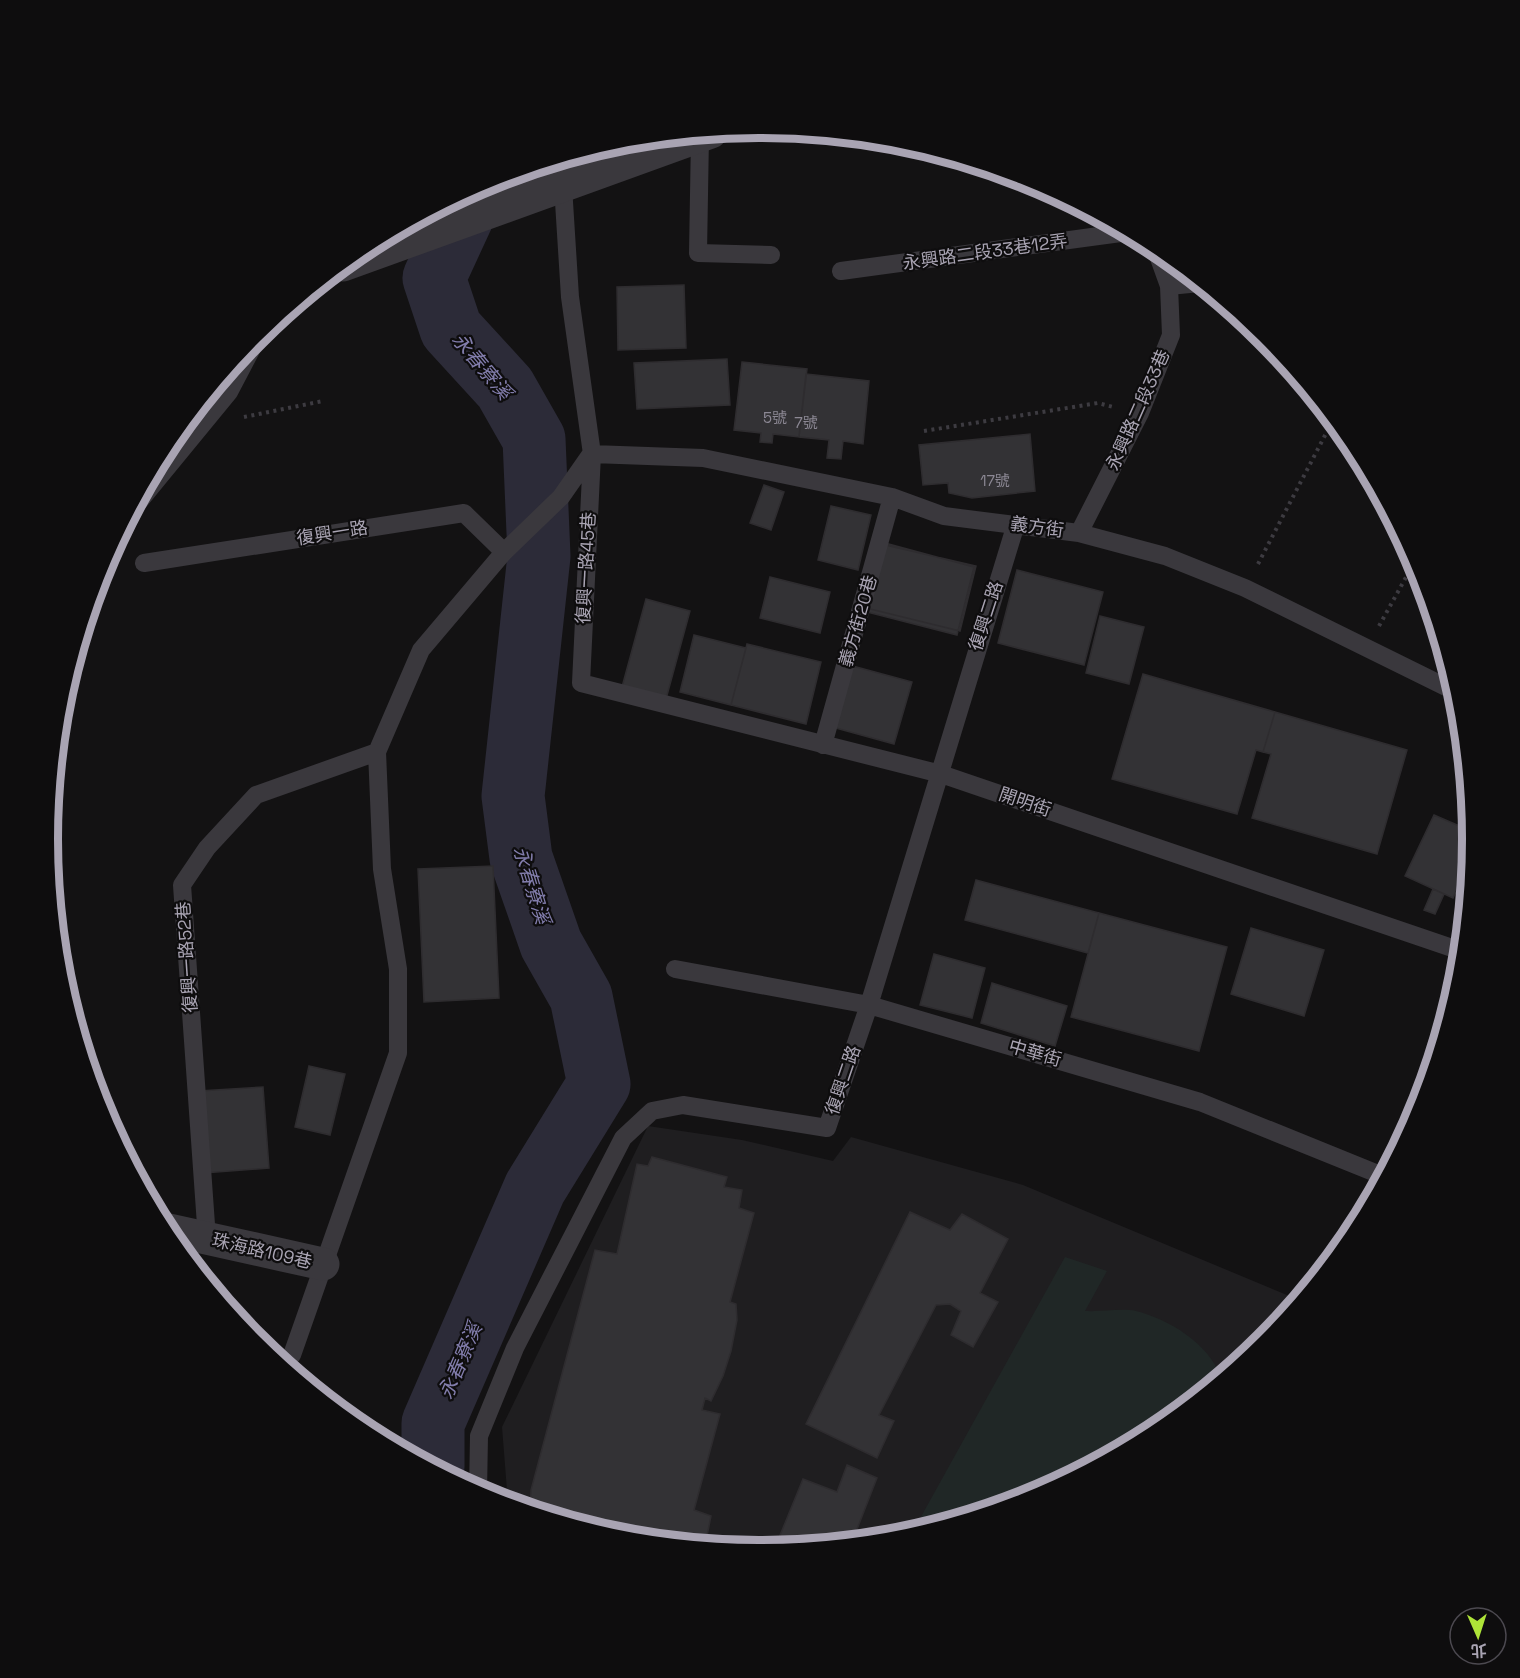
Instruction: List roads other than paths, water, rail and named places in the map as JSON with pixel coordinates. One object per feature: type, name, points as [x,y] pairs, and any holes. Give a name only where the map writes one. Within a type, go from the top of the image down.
[{"type":"street","points":[[371,255],[509,207],[567,171],[669,144]]},
{"type":"street","name":"珠海路109巷","points":[[179,1232],[323,1264]]},
{"type":"lane","points":[[706,140],[698,253],[771,255]]},
{"type":"lane","points":[[292,1355],[398,1053],[398,969],[382,869],[377,752],[420,650],[504,552],[561,497],[592,454],[570,297],[567,171]]},
{"type":"lane","name":"永興路二段33巷12弄","points":[[841,271],[1115,234]]},
{"type":"lane","name":"永興路二段33巷","points":[[1079,533],[1140,413],[1171,335],[1169,286],[1161,264]]},
{"type":"lane","points":[[1169,286],[1189,284]]},
{"type":"lane","points":[[158,478],[229,392],[243,365]]},
{"type":"lane","name":"義方街","points":[[592,454],[703,458],[892,497],[944,516],[1079,533],[1166,556],[1245,588],[1445,686]]},
{"type":"lane","name":"復興一路45巷","points":[[581,683],[592,454]]},
{"type":"lane","name":"義方街20巷","points":[[823,744],[892,497]]},
{"type":"lane","name":"復興一路","points":[[144,562],[464,513],[504,552]]},
{"type":"lane","name":"復興二路","points":[[478,1481],[479,1436],[515,1348],[623,1138],[652,1111],[682,1105],[827,1128],[869,1005],[941,774],[974,654],[1016,524]]},
{"type":"lane","name":"開明街","points":[[581,683],[941,774],[1452,948]]},
{"type":"lane","name":"復興一路52巷","points":[[207,1239],[182,885],[207,848],[256,795],[377,752]]},
{"type":"lane","name":"中華街","points":[[675,969],[869,1005],[1200,1102],[1377,1173]]},
{"type":"waterway","name":"永春寮溪","points":[[433,1459],[433,1423],[535,1188],[599,1084],[581,997],[551,944],[521,858],[513,796],[539,556],[534,439],[505,388],[451,329],[434,278],[469,201]]}]
